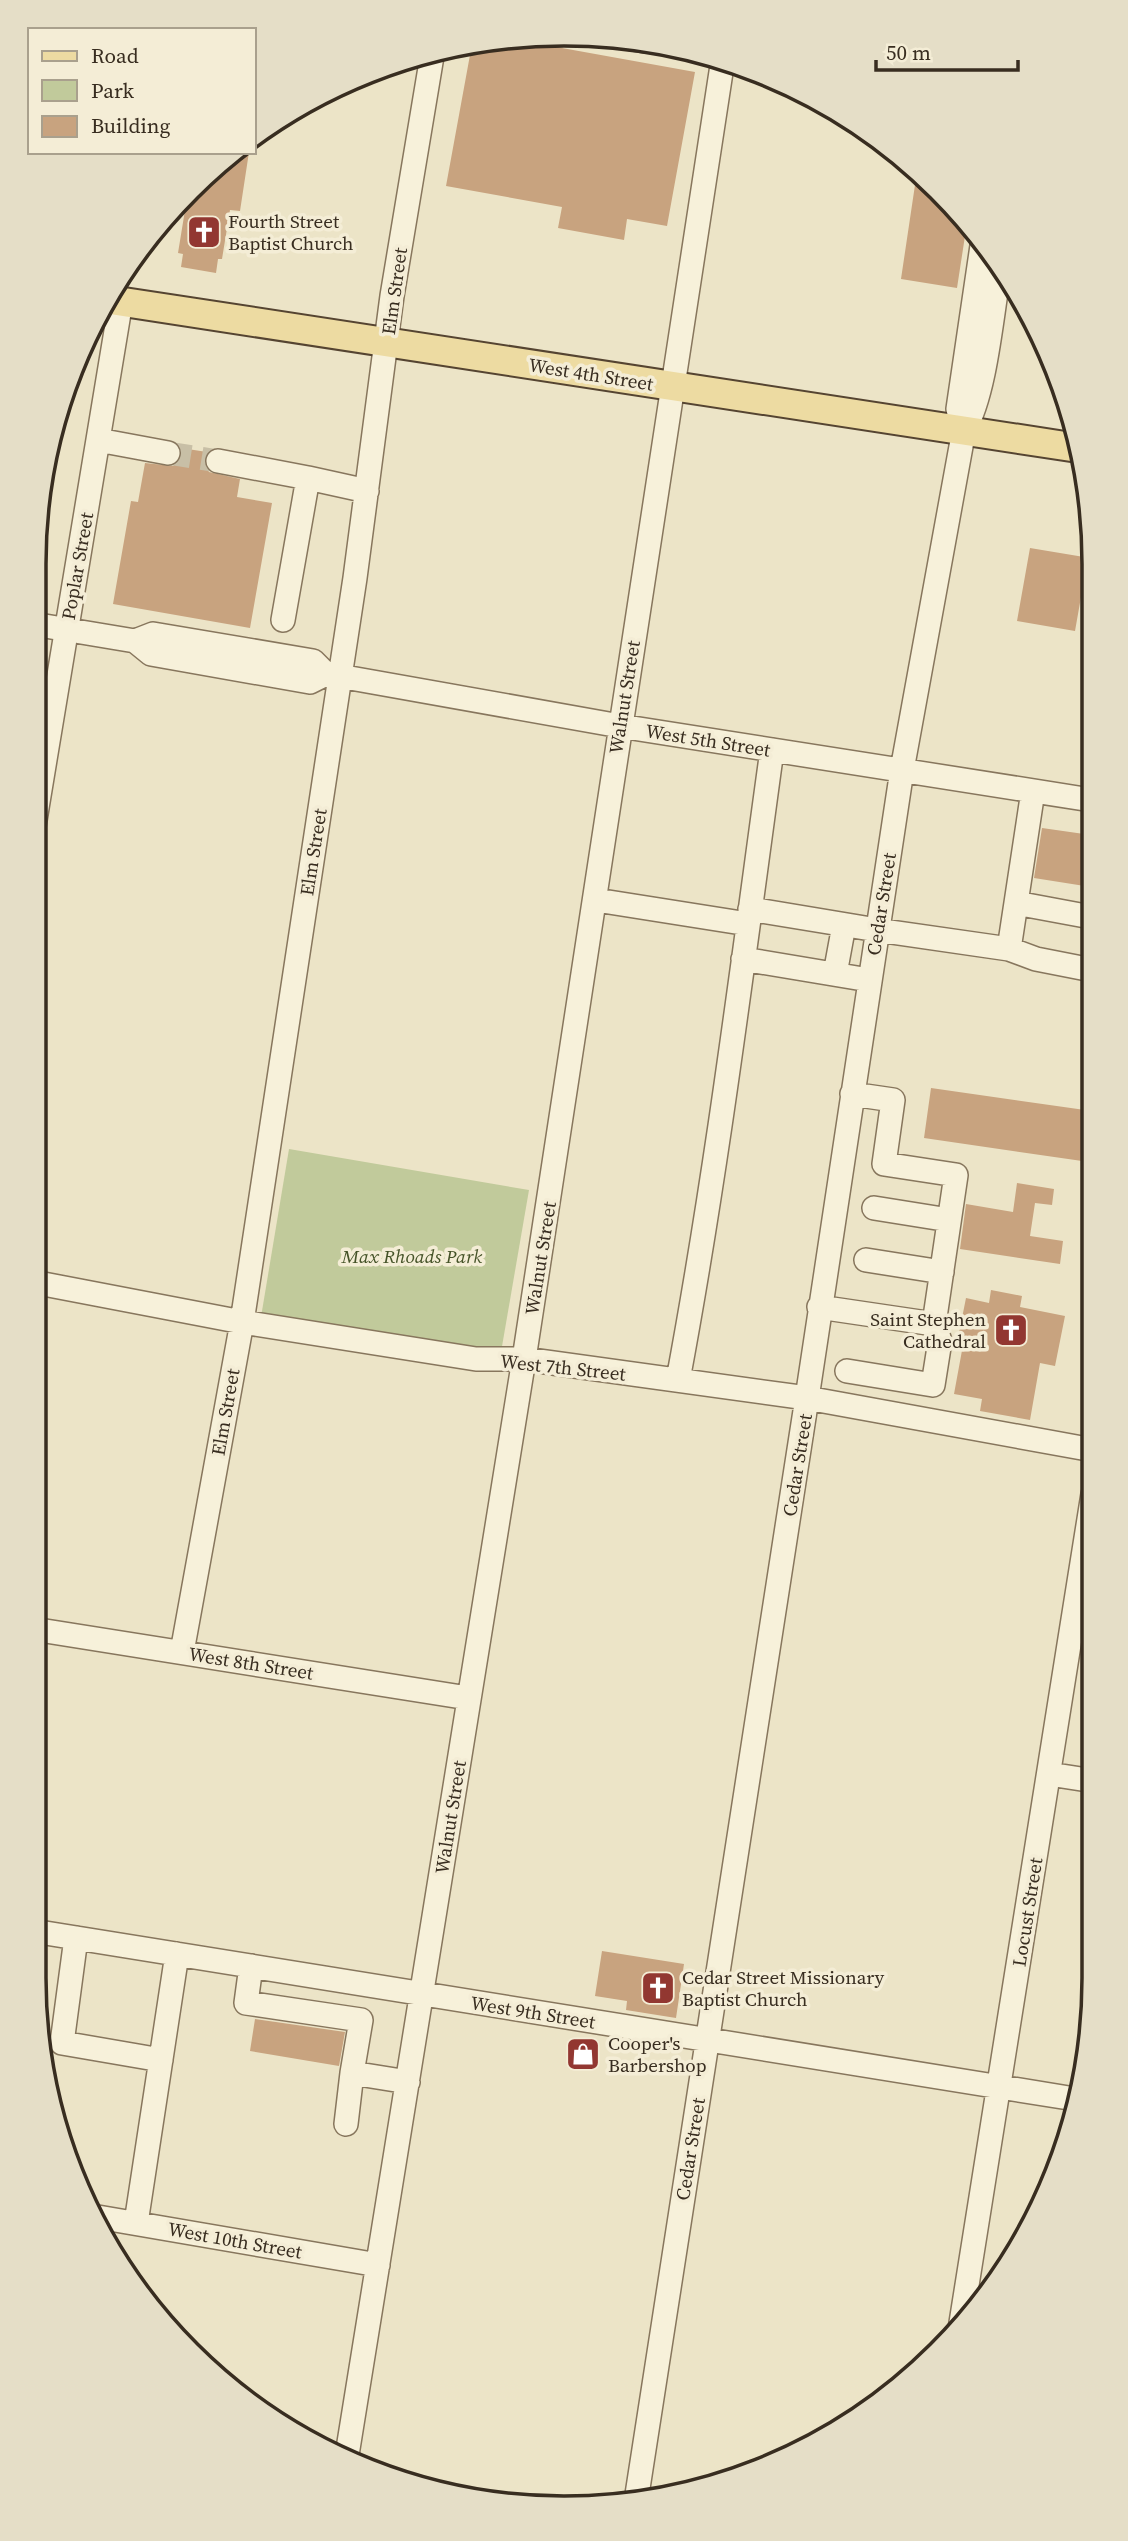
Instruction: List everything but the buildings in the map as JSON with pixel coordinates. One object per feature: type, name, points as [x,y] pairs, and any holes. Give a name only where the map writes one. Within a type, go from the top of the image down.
[{"type":"main road","name":"West 4th Street","points":[[118,301],[1069,447]]},
{"type":"street","name":"Elm Street","points":[[182,1652],[242,1322],[333,675],[367,491],[387,342],[431,63]]},
{"type":"street","name":"Walnut Street","points":[[348,2448],[524,1359],[721,70]]},
{"type":"street","name":"Cedar Street","points":[[964,430],[958,409],[981,256]]},
{"type":"street","name":"Cedar Street","points":[[638,2490],[807,1398],[901,770],[964,430],[973,415],[997,280]]},
{"type":"street","name":"Poplar Street","points":[[46,752],[98,440],[111,313]]},
{"type":"street","points":[[98,440],[157,451]]},
{"type":"street","points":[[218,461],[367,491]]},
{"type":"street","points":[[283,620],[308,478]]},
{"type":"street","name":"West 5th Street","points":[[46,626],[135,641],[153,634],[313,661],[333,675],[620,726],[1082,799]]},
{"type":"street","points":[[678,1380],[719,1140],[772,750]]},
{"type":"street","points":[[1009,949],[1033,791]]},
{"type":"street","points":[[596,900],[845,925],[1009,949],[1036,960],[1082,968]]},
{"type":"street","points":[[1016,903],[1082,914]]},
{"type":"street","points":[[835,974],[845,925]]},
{"type":"street","points":[[743,960],[869,980]]},
{"type":"street","points":[[847,1371],[933,1385],[940,1341],[934,1324],[956,1175],[884,1164],[893,1100],[852,1094]]},
{"type":"street","points":[[874,1208],[949,1220]]},
{"type":"street","points":[[866,1259],[942,1272]]},
{"type":"street","name":"West 7th Street","points":[[46,1284],[242,1322],[476,1359],[524,1359],[807,1398],[1082,1448]]},
{"type":"street","points":[[819,1307],[934,1324]]},
{"type":"street","name":"Locust Street","points":[[963,2307],[1049,1774],[1082,1601]]},
{"type":"street","name":"West 8th Street","points":[[46,1631],[468,1698]]},
{"type":"street","points":[[1049,1774],[1082,1779]]},
{"type":"street","name":"West 9th Street","points":[[46,1933],[1068,2098]]},
{"type":"street","points":[[76,1938],[62,2043],[161,2060]]},
{"type":"street","points":[[136,2223],[177,1954]]},
{"type":"street","points":[[251,1966],[246,2003],[361,2020],[346,2124]]},
{"type":"street","points":[[352,2073],[408,2082]]},
{"type":"street","name":"West 10th Street","points":[[105,2218],[378,2265]]},
{"type":"green space","name":"Max Rhoads Park","points":[[289,1149],[529,1190],[500,1358],[261,1317]]},
{"type":"tunnel","points":[[168,453],[218,461]]},
{"type":"place","name":"Fourth Street Baptist Church","points":[[204,232]]},
{"type":"place","name":"Saint Stephen Cathedral","points":[[1011,1330]]},
{"type":"place","name":"Cedar Street Missionary Baptist Church","points":[[658,1988]]},
{"type":"place","name":"Cooper's Barbershop","points":[[583,2054]]}]
